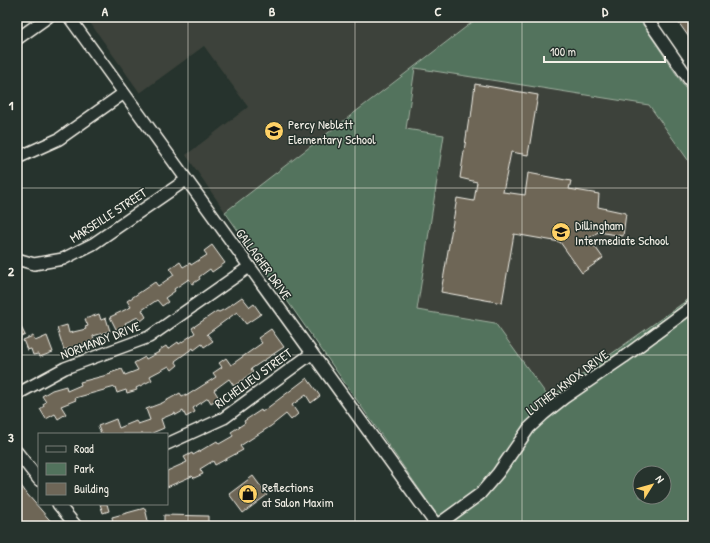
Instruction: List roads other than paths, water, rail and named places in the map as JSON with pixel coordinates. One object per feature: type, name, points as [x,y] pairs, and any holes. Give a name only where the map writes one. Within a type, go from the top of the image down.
[{"type":"street","points":[[17,39],[48,17]]},
{"type":"street","name":"GALLAGHER DRIVE","points":[[69,17],[436,526]]},
{"type":"street","points":[[646,17],[693,85]]},
{"type":"street","points":[[17,158],[58,139],[124,93]]},
{"type":"street","name":"MARSEILLE STREET","points":[[17,259],[34,264],[64,259],[93,244],[186,180]]},
{"type":"street","name":"NORMANDY DRIVE","points":[[17,394],[65,368],[149,337],[249,267]]},
{"type":"street","name":"LUTHER KNOX DRIVE","points":[[436,526],[480,494],[498,473],[529,428],[544,414],[564,398],[624,357],[693,306]]},
{"type":"street","name":"RICHELLIEU STREET","points":[[168,444],[224,418],[311,354]]},
{"type":"street","points":[[17,452],[38,479]]},
{"type":"street","points":[[59,505],[76,526]]},
{"type":"place","name":"Percy Neblett Elementary School","points":[[274,131]]},
{"type":"place","name":"Dillingham Intermediate School","points":[[561,232]]},
{"type":"place","name":"Reflections at Salon Maxim","points":[[248,494]]}]
